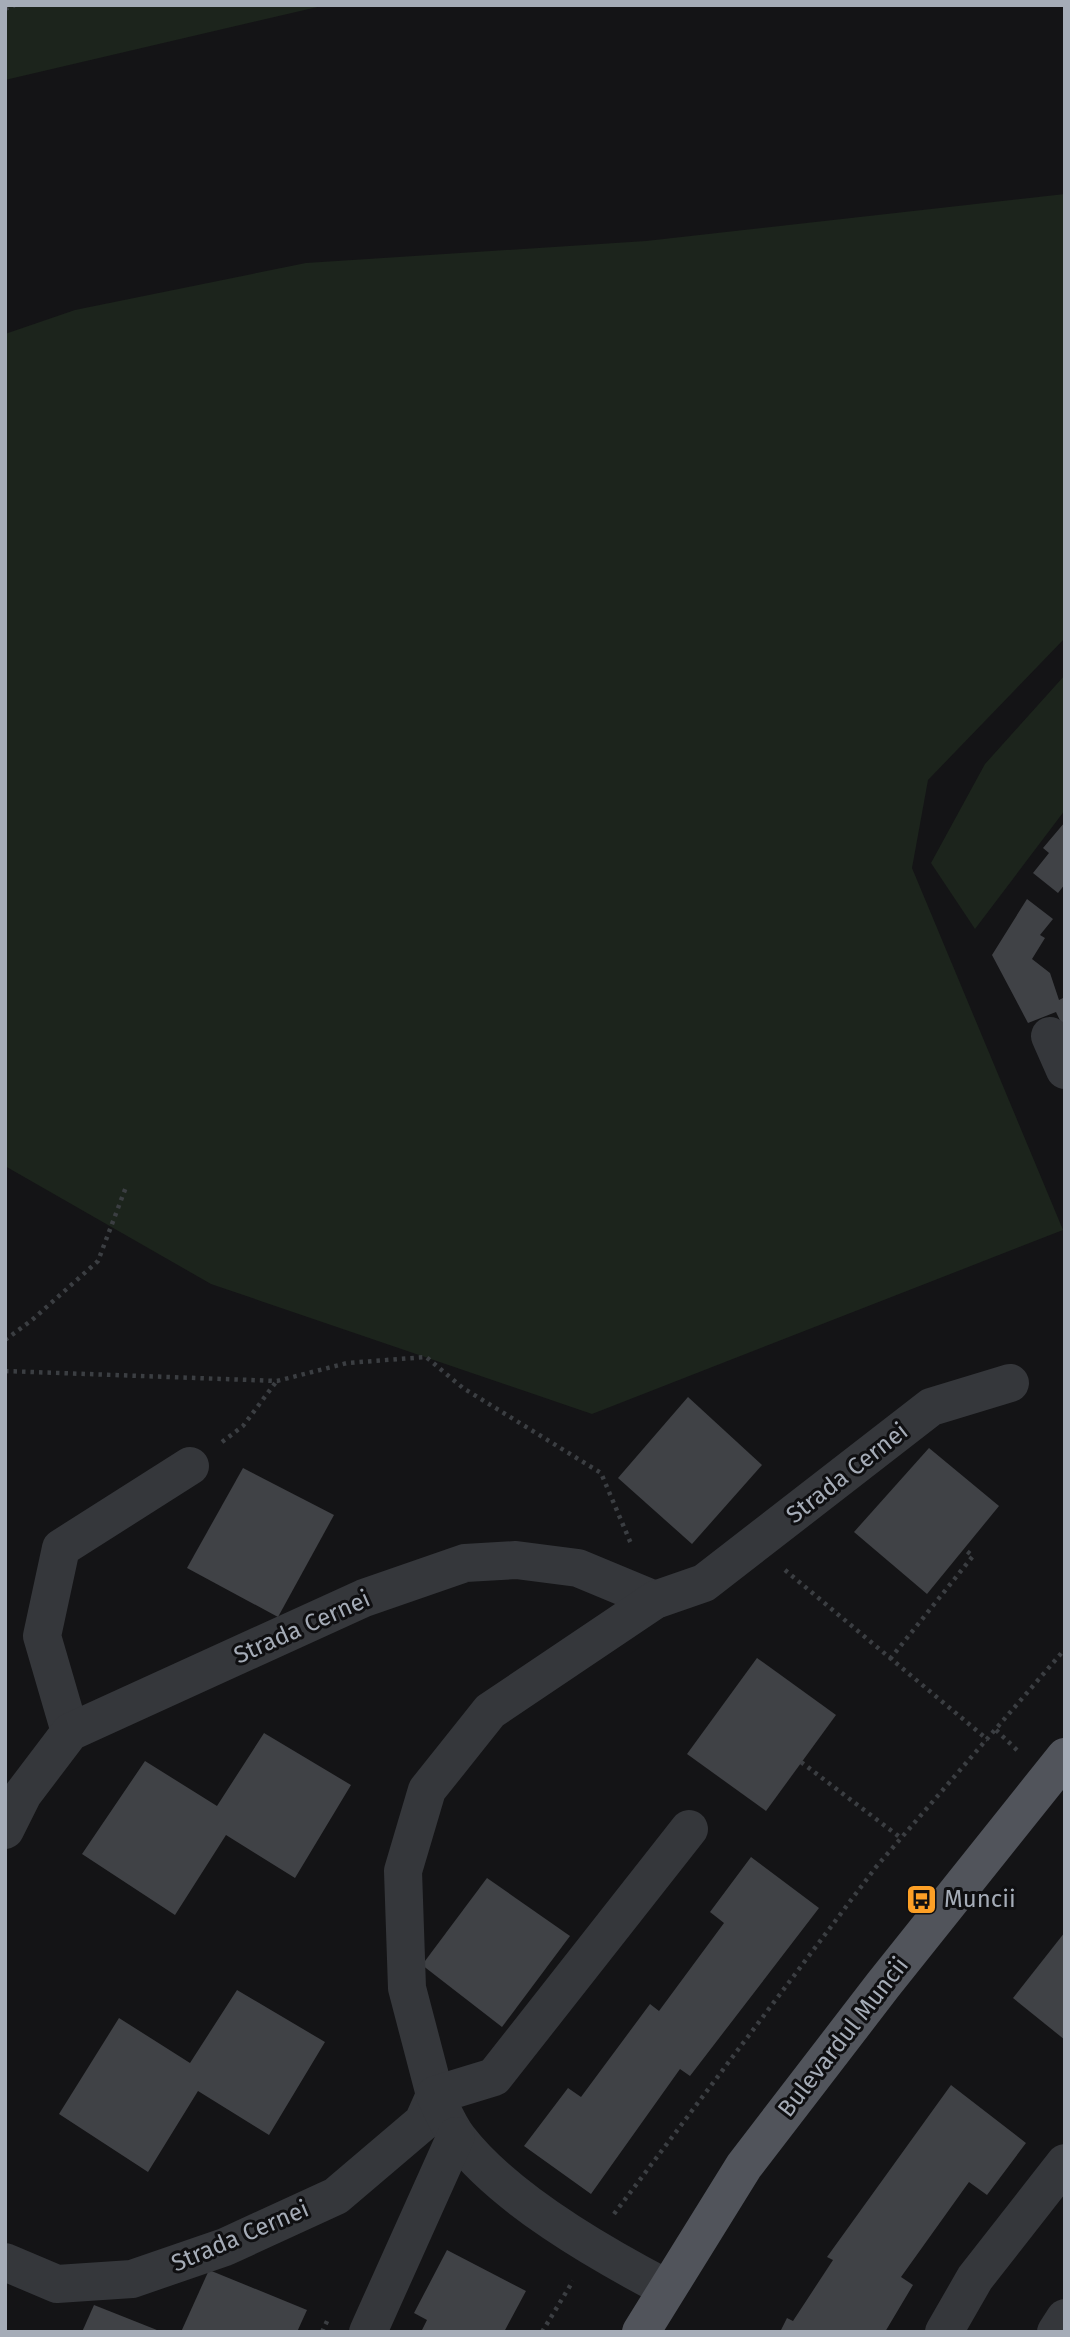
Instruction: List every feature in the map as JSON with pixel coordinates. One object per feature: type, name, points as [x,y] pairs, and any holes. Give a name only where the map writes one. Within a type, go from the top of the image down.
[{"type":"main road","name":"Bulevardul Muncii","points":[[642,2332],[666,2288],[744,2166],[883,1984],[1065,1757]]},
{"type":"street","name":"Strada Cernei","points":[[666,2288],[593,2249],[485,2169],[456,2136],[435,2095],[407,1988],[403,1871],[427,1790],[490,1711],[655,1600],[704,1583],[931,1407],[1010,1383]]},
{"type":"street","points":[[70,1732],[42,1636],[61,1548],[190,1466]]},
{"type":"street","name":"Strada Cernei","points":[[5,1830],[23,1794],[70,1732],[364,1598],[465,1563],[516,1560],[578,1568],[655,1600]]},
{"type":"street","points":[[435,2095],[494,2077],[689,1829]]},
{"type":"street","name":"Strada Cernei","points":[[5,2262],[57,2284],[70,2284],[132,2279],[225,2247],[336,2196],[423,2122],[435,2095]]},
{"type":"street","points":[[368,2332],[456,2136]]},
{"type":"street","points":[[944,2332],[975,2278],[1065,2163]]},
{"type":"street","points":[[1056,2332],[1065,2318]]},
{"type":"path","points":[[5,9],[15,5]]},
{"type":"path","points":[[5,1340],[32,1320],[98,1261],[126,1187]]},
{"type":"path","points":[[5,1371],[277,1381],[347,1363],[426,1357],[463,1388],[601,1473],[655,1600]]},
{"type":"path","points":[[190,1466],[243,1426],[277,1381]]},
{"type":"path","points":[[755,1545],[988,1740]]},
{"type":"path","points":[[890,1659],[973,1556],[964,1549]]},
{"type":"path","points":[[542,2332],[625,2197],[901,1838],[1065,1648]]},
{"type":"path","points":[[801,1762],[901,1838]]},
{"type":"shaded area","points":[[5,5],[326,5],[5,80]]},
{"type":"shaded area","points":[[1065,194],[1065,638],[928,780],[912,868],[1063,1230],[592,1414],[211,1284],[5,1166],[5,334],[75,310],[306,263],[646,241]]},
{"type":"shaded area","points":[[1065,675],[1065,810],[975,929],[931,863],[985,764]]},
{"type":"building","points":[[1065,822],[1065,884],[1058,893],[1033,873],[1049,853],[1043,848]]},
{"type":"building","points":[[1027,899],[1053,919],[1040,935],[1045,938],[1032,959],[1050,973],[1059,1000],[1065,997],[1065,1031],[1056,1012],[1028,1023],[992,955]]},
{"type":"building","points":[[688,1397],[762,1465],[692,1544],[618,1478]]},
{"type":"building","points":[[929,1448],[999,1506],[927,1594],[854,1532]]},
{"type":"building","points":[[243,1468],[334,1515],[278,1617],[187,1568]]},
{"type":"building","points":[[757,1658],[836,1715],[766,1811],[687,1754]]},
{"type":"building","points":[[264,1733],[351,1785],[295,1878],[226,1835],[175,1915],[82,1854],[145,1761],[217,1806]]},
{"type":"building","points":[[751,1857],[819,1908],[690,2076],[680,2069],[591,2194],[524,2146],[568,2088],[581,2097],[650,2004],[659,2011],[724,1923],[710,1912]]},
{"type":"building","points":[[487,1878],[570,1936],[502,2027],[422,1965]]},
{"type":"building","points":[[1065,1932],[1065,2040],[1013,1998]]},
{"type":"building","points":[[237,1990],[325,2042],[269,2135],[198,2091],[148,2172],[59,2114],[119,2018],[190,2063]]},
{"type":"building","points":[[951,2085],[1026,2143],[987,2195],[969,2182],[901,2277],[913,2285],[885,2332],[780,2332],[787,2318],[793,2321],[833,2260],[827,2257]]},
{"type":"building","points":[[447,2250],[526,2291],[504,2332],[421,2332],[427,2320],[414,2313]]},
{"type":"building","points":[[209,2270],[307,2310],[297,2332],[181,2332]]},
{"type":"building","points":[[94,2305],[162,2332],[82,2332]]},
{"type":"place","name":"Muncii","points":[[921,1899]]}]
